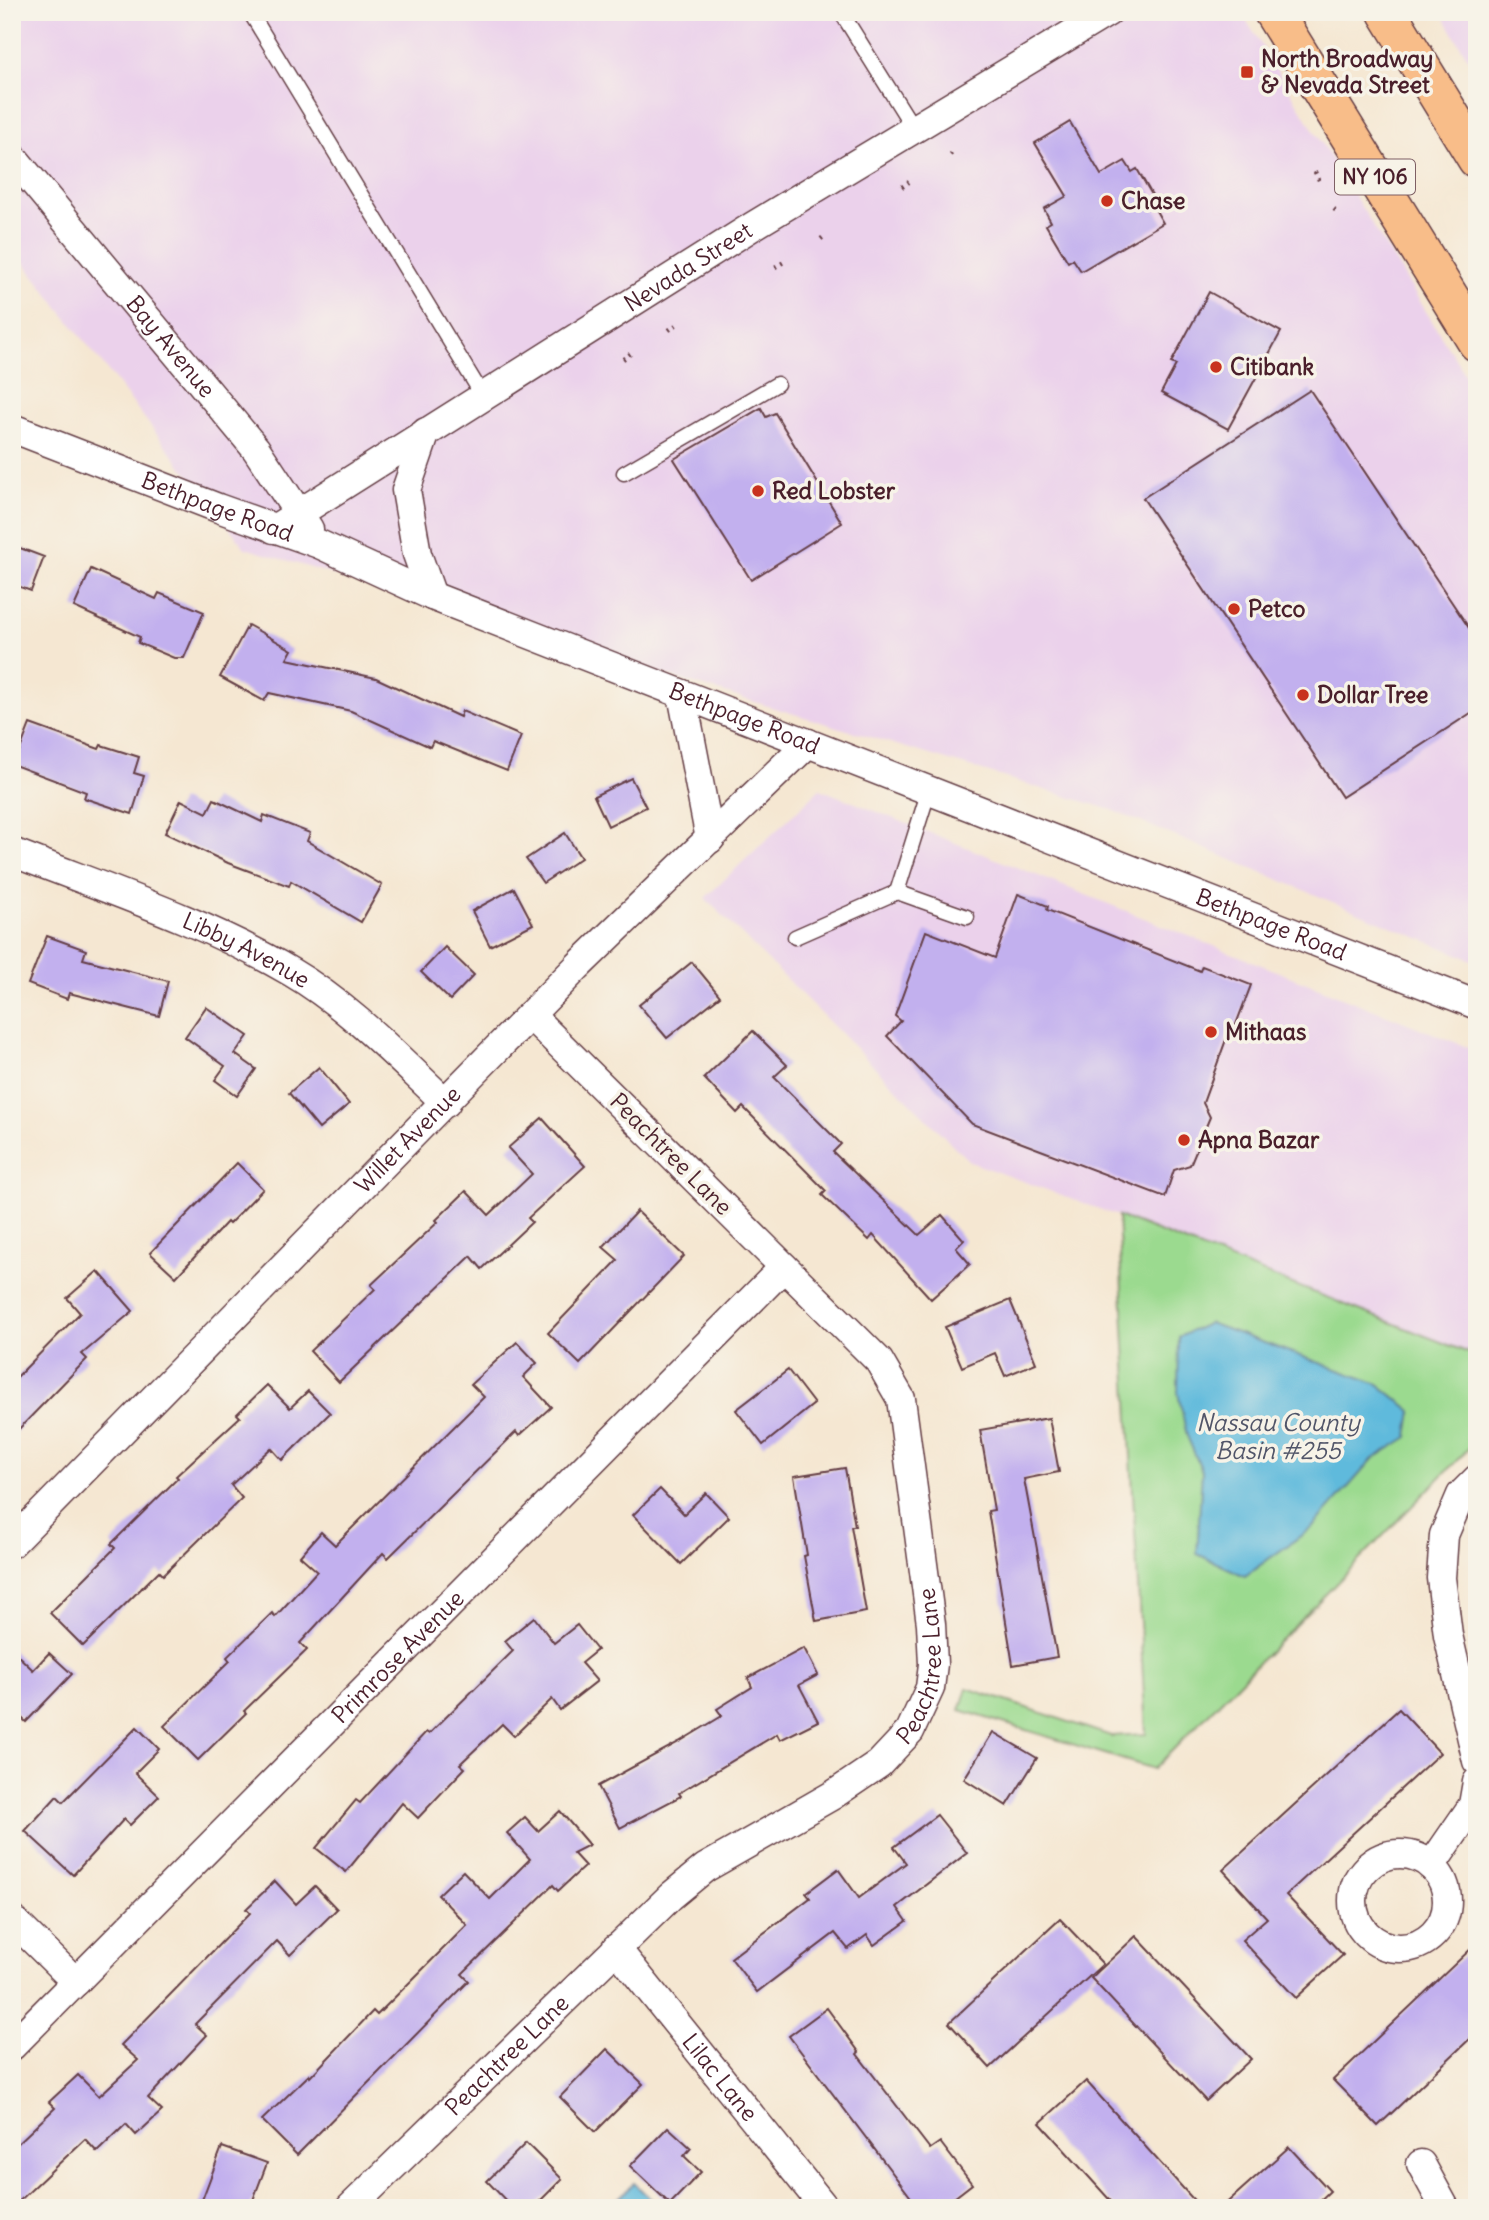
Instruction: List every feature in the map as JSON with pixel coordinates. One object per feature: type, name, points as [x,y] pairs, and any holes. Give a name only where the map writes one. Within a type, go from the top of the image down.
[{"type":"main road","name":"NY 106","points":[[1273,12],[1477,342]]},
{"type":"main road","points":[[1387,12],[1477,159]]},
{"type":"street","name":"Nevada Street","points":[[274,529],[753,226],[1108,12]]},
{"type":"street","name":"Bay Avenue","points":[[12,156],[256,449],[319,544]]},
{"type":"street","name":"Bethpage Road","points":[[12,428],[319,544],[432,596],[1477,1005]]},
{"type":"street","points":[[426,432],[406,490],[417,554],[432,596]]},
{"type":"street","points":[[682,694],[710,839]]},
{"type":"street","name":"Willet Avenue","points":[[12,1543],[578,966],[808,743]]},
{"type":"street","name":"Libby Avenue","points":[[12,852],[217,933],[293,973],[356,1019],[446,1102]]},
{"type":"street","name":"Peachtree Lane","points":[[350,2208],[671,1896],[705,1868],[833,1795],[878,1764],[910,1731],[930,1688],[933,1664],[931,1624],[901,1399],[879,1361],[530,1015]]},
{"type":"street","name":"Primrose Avenue","points":[[12,2046],[784,1267]]},
{"type":"street","points":[[1477,1479],[1461,1495],[1444,1535],[1441,1578],[1448,1635],[1477,1761]]},
{"type":"street","points":[[1431,1866],[1473,1805],[1477,1782]]},
{"type":"street","points":[[12,1919],[76,1982]]},
{"type":"street","name":"Lilac Lane","points":[[616,1948],[825,2208]]},
{"type":"street","points":[[1421,2164],[1445,2208]]},
{"type":"lane","points":[[250,12],[483,396]]},
{"type":"lane","points":[[841,12],[914,129]]},
{"type":"lane","points":[[624,473],[777,384]]},
{"type":"lane","points":[[897,892],[929,790]]},
{"type":"lane","points":[[795,937],[897,892],[967,918]]},
{"type":"path","points":[[1315,172],[1320,182]]},
{"type":"path","points":[[902,187],[909,182]]},
{"type":"path","points":[[775,267],[784,261]]},
{"type":"path","points":[[669,330],[680,322]]},
{"type":"path","points":[[623,359],[633,352]]},
{"type":"shaded area","points":[[12,12],[1241,12],[1477,394],[1477,962],[1112,810],[245,548],[12,247]]},
{"type":"shaded area","points":[[1441,12],[1477,12],[1477,74]]},
{"type":"shaded area","points":[[820,789],[1477,1051],[1477,1368],[1118,1216],[970,1162],[705,898]]},
{"type":"green space","points":[[1118,1216],[1477,1356],[1477,1440],[1154,1769],[960,1710],[967,1688],[1111,1736],[1146,1734]]},
{"type":"water","name":"Nassau County Basin #255","points":[[1209,1323],[1378,1384],[1412,1411],[1408,1437],[1373,1459],[1313,1527],[1245,1576],[1197,1554],[1202,1471],[1187,1436],[1178,1393],[1179,1337]]},
{"type":"water","points":[[634,2183],[660,2208],[628,2208],[619,2198]]},
{"type":"building","name":"Chase","points":[[1070,122],[1101,175],[1125,161],[1132,172],[1137,169],[1159,207],[1155,209],[1163,223],[1081,271],[1073,259],[1068,262],[1046,225],[1051,222],[1044,209],[1067,196],[1035,143]]},
{"type":"building","points":[[1209,292],[1281,332],[1228,429],[1161,393],[1176,365],[1171,363]]},
{"type":"building","points":[[1310,390],[1477,640],[1477,709],[1342,797],[1143,498]]},
{"type":"building","name":"Red Lobster","points":[[761,408],[766,417],[775,413],[842,523],[751,580],[674,459]]},
{"type":"building","points":[[12,545],[44,557],[31,591],[12,584]]},
{"type":"building","points":[[91,569],[156,599],[159,593],[204,612],[184,658],[174,658],[138,643],[140,637],[74,607]]},
{"type":"building","points":[[248,625],[292,650],[287,659],[376,678],[460,717],[462,711],[521,736],[507,771],[433,741],[430,747],[351,711],[269,693],[264,701],[220,677]]},
{"type":"building","points":[[30,724],[99,749],[101,745],[139,757],[134,773],[144,776],[132,814],[84,798],[86,792],[14,765]]},
{"type":"building","points":[[631,778],[646,807],[608,826],[594,796]]},
{"type":"building","points":[[214,799],[262,822],[264,815],[310,833],[307,841],[382,885],[361,922],[291,881],[289,886],[228,863],[165,833],[181,800],[207,813]]},
{"type":"building","points":[[565,833],[581,858],[543,883],[526,859]]},
{"type":"building","points":[[514,888],[533,924],[490,946],[472,911]]},
{"type":"building","points":[[1018,894],[1048,906],[1047,910],[1200,971],[1202,966],[1251,985],[1235,1027],[1231,1026],[1203,1103],[1210,1117],[1190,1165],[1174,1170],[1165,1197],[972,1124],[887,1036],[901,1021],[895,1016],[926,931],[995,958]]},
{"type":"building","points":[[47,936],[86,950],[83,959],[168,981],[159,1016],[69,993],[67,999],[28,984]]},
{"type":"building","points":[[445,947],[474,975],[450,1000],[421,972]]},
{"type":"building","points":[[692,962],[720,996],[667,1038],[639,1005]]},
{"type":"building","points":[[206,1007],[248,1036],[235,1054],[256,1069],[237,1096],[215,1080],[225,1066],[185,1037]]},
{"type":"building","points":[[753,1031],[787,1065],[774,1077],[841,1144],[833,1152],[919,1235],[942,1215],[964,1240],[956,1248],[970,1264],[931,1299],[873,1235],[869,1240],[822,1195],[826,1191],[743,1107],[737,1113],[704,1078]]},
{"type":"building","points":[[319,1067],[349,1104],[319,1129],[289,1093]]},
{"type":"building","points":[[542,1118],[585,1166],[528,1218],[532,1222],[482,1269],[471,1256],[339,1382],[310,1351],[375,1289],[371,1285],[438,1222],[436,1220],[466,1191],[489,1215],[532,1174],[508,1148]]},
{"type":"building","points":[[237,1163],[263,1189],[229,1224],[227,1222],[176,1277],[150,1253]]},
{"type":"building","points":[[637,1211],[684,1256],[580,1364],[548,1333],[618,1260],[603,1247]]},
{"type":"building","points":[[98,1271],[133,1311],[82,1354],[87,1359],[12,1436],[12,1382],[80,1313],[67,1298]]},
{"type":"building","points":[[1010,1300],[1036,1363],[1005,1376],[995,1353],[962,1367],[945,1327]]},
{"type":"building","points":[[517,1342],[537,1363],[523,1377],[551,1407],[519,1436],[516,1432],[388,1558],[383,1553],[300,1643],[307,1650],[198,1760],[164,1726],[230,1661],[227,1657],[272,1613],[275,1617],[317,1571],[300,1556],[321,1532],[335,1545],[484,1397],[471,1384]]},
{"type":"building","points":[[788,1370],[814,1404],[763,1445],[736,1410]]},
{"type":"building","points":[[267,1385],[290,1408],[308,1391],[330,1413],[282,1460],[271,1448],[231,1485],[242,1498],[163,1575],[159,1571],[83,1646],[50,1613],[115,1548],[111,1544],[178,1478],[176,1476],[240,1417],[237,1414]]},
{"type":"building","points":[[1049,1418],[1059,1472],[1024,1479],[1057,1657],[1013,1665],[988,1511],[994,1510],[980,1430]]},
{"type":"building","points":[[845,1468],[855,1526],[851,1526],[866,1612],[816,1621],[804,1556],[807,1555],[794,1476]]},
{"type":"building","points":[[660,1489],[684,1514],[706,1493],[729,1517],[681,1564],[633,1515]]},
{"type":"building","points":[[534,1617],[554,1643],[577,1625],[597,1650],[581,1663],[597,1681],[560,1710],[552,1699],[514,1736],[502,1724],[460,1764],[465,1768],[418,1818],[402,1803],[346,1872],[316,1848],[356,1800],[360,1803],[426,1732],[429,1734],[513,1651],[505,1641]]},
{"type":"building","points":[[804,1648],[818,1675],[799,1685],[818,1721],[780,1740],[777,1734],[679,1793],[681,1796],[620,1828],[598,1786],[722,1716],[717,1709],[752,1687],[748,1678]]},
{"type":"building","points":[[12,1650],[33,1670],[49,1653],[72,1674],[26,1722],[12,1709]]},
{"type":"building","points":[[1399,1709],[1440,1753],[1286,1895],[1343,1955],[1296,1998],[1242,1940],[1267,1918],[1223,1870]]},
{"type":"building","points":[[137,1727],[159,1749],[135,1773],[159,1796],[130,1825],[124,1819],[73,1875],[25,1831],[57,1796],[63,1802]]},
{"type":"building","points":[[993,1732],[1037,1758],[1007,1806],[964,1779]]},
{"type":"building","points":[[560,1811],[589,1845],[573,1853],[585,1866],[558,1891],[553,1885],[462,1974],[469,1981],[297,2155],[262,2120],[309,2075],[310,2077],[373,2011],[377,2015],[467,1925],[438,1895],[463,1871],[490,1899],[530,1859],[507,1833],[525,1817],[538,1831]]},
{"type":"building","points":[[937,1815],[967,1853],[897,1907],[907,1921],[874,1945],[867,1935],[848,1949],[835,1933],[757,1992],[731,1958],[810,1898],[806,1893],[838,1869],[859,1898],[906,1863],[894,1847]]},
{"type":"building","points":[[275,1881],[296,1904],[315,1886],[337,1909],[290,1955],[277,1941],[195,2024],[207,2035],[148,2098],[162,2111],[136,2135],[126,2124],[97,2152],[85,2139],[12,2208],[12,2149],[55,2108],[49,2102],[78,2075],[99,2096],[138,2060],[121,2045],[250,1913],[246,1909]]},
{"type":"building","points":[[1060,1919],[1103,1964],[990,2068],[949,2023]]},
{"type":"building","points":[[1136,1936],[1251,2059],[1206,2101],[1091,1978]]},
{"type":"building","points":[[1477,1943],[1477,2032],[1378,2126],[1333,2080]]},
{"type":"building","points":[[827,2008],[859,2052],[857,2054],[930,2149],[940,2142],[972,2184],[941,2208],[919,2208],[789,2036]]},
{"type":"building","points":[[607,2049],[643,2084],[595,2132],[560,2097]]},
{"type":"building","points":[[1086,2081],[1201,2208],[1117,2208],[1040,2123]]},
{"type":"building","points":[[668,2127],[691,2148],[684,2156],[701,2172],[670,2204],[630,2166]]},
{"type":"building","points":[[526,2143],[562,2179],[533,2208],[513,2208],[487,2181]]},
{"type":"building","points":[[222,2147],[267,2163],[250,2208],[199,2208]]},
{"type":"building","points":[[1289,2147],[1330,2191],[1312,2208],[1221,2208]]},
{"type":"place","name":"North Broadway & Nevada Street","points":[[1247,72]]},
{"type":"place","name":"Chase","points":[[1107,201]]},
{"type":"place","name":"Citibank","points":[[1216,367]]},
{"type":"place","name":"Red Lobster","points":[[758,491]]},
{"type":"place","name":"Petco","points":[[1234,609]]},
{"type":"place","name":"Dollar Tree","points":[[1303,695]]},
{"type":"place","name":"Mithaas","points":[[1211,1032]]},
{"type":"place","name":"Apna Bazar","points":[[1184,1140]]}]
